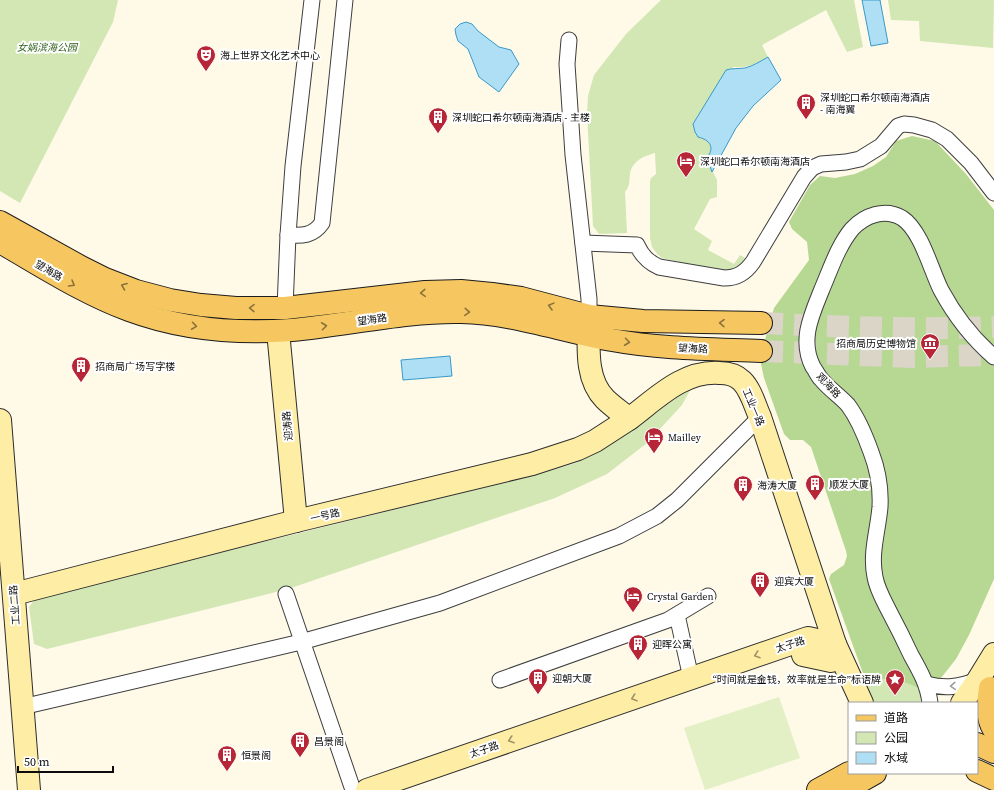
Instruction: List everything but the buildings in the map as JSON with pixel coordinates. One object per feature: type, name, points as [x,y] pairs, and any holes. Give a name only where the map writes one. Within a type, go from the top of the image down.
[{"type":"main road","name":"望海路","points":[[2,237],[81,267],[105,279],[136,291],[170,300],[201,305],[236,308],[285,308],[425,292],[461,291],[521,298],[589,326],[613,340],[655,346],[761,351]]},
{"type":"main road","name":"望海路","points":[[2,237],[76,286],[129,310],[159,319],[191,326],[239,330],[294,330],[432,312],[490,314],[523,320],[589,326],[642,321],[761,323]]},
{"type":"main road","points":[[987,683],[989,715],[994,730]]},
{"type":"main road","points":[[978,744],[994,752]]},
{"type":"main road","points":[[978,771],[994,779]]},
{"type":"main road","points":[[818,790],[848,774]]},
{"type":"main road","points":[[845,790],[873,774]]},
{"type":"street","points":[[285,308],[293,166],[312,0]]},
{"type":"street","points":[[288,235],[311,234],[319,228],[322,223],[346,0]]},
{"type":"street","points":[[569,40],[567,64],[573,155],[589,300],[590,370],[593,380],[604,398],[629,418]]},
{"type":"street","points":[[583,243],[637,245],[645,257],[651,263],[659,267],[732,278],[744,272],[753,262],[804,177],[812,168],[821,164],[860,159],[881,146],[898,126],[904,124],[932,130],[947,139],[971,163],[994,193]]},
{"type":"street","name":"观海路","points":[[930,702],[926,684],[881,595],[875,580],[873,565],[874,539],[880,508],[880,481],[871,452],[858,423],[848,406],[819,378],[809,360],[806,337],[810,317],[839,250],[853,228],[867,217],[883,213],[897,216],[909,224],[918,238],[936,279],[953,310],[967,330],[994,357]]},
{"type":"street","name":"迎涛路","points":[[278,330],[296,522]]},
{"type":"street","name":"工业一路","points":[[629,418],[668,389],[683,380],[695,376],[714,372],[729,373],[744,383],[760,417],[821,605],[833,653],[850,702]]},
{"type":"street","points":[[22,707],[301,642],[440,603],[619,536],[656,516],[677,500],[760,417]]},
{"type":"street","name":"一号路","points":[[14,594],[558,457],[595,441],[629,418]]},
{"type":"street","name":"工业二路","points":[[0,420],[29,790]]},
{"type":"street","points":[[286,594],[301,642],[353,790]]},
{"type":"street","points":[[500,680],[668,620],[708,596]]},
{"type":"street","points":[[821,605],[821,615],[818,625],[805,646],[833,653]]},
{"type":"street","points":[[677,615],[691,678]]},
{"type":"street","name":"太子路","points":[[366,790],[691,678],[805,646]]},
{"type":"street","name":"太子路","points":[[409,790],[805,646]]},
{"type":"street","name":"工业一路","points":[[833,653],[861,702]]},
{"type":"street","points":[[978,705],[987,683],[994,654]]},
{"type":"street","points":[[926,684],[949,687],[987,683]]},
{"type":"street","points":[[963,702],[987,683]]},
{"type":"green space","name":"女娲滨海公园","points":[[0,0],[118,0],[113,22],[20,203],[0,191]]},
{"type":"green space","points":[[661,0],[854,0],[863,47],[847,52],[826,10],[762,45],[768,57],[752,65],[733,67],[698,137],[707,140],[710,143],[711,153],[709,164],[717,180],[717,197],[710,199],[694,229],[712,241],[708,250],[734,264],[740,255],[745,258],[738,267],[732,270],[720,271],[662,258],[652,247],[650,238],[650,181],[656,174],[655,153],[636,162],[631,169],[629,186],[625,192],[627,233],[599,234],[593,226],[587,113],[588,96],[594,75],[626,34]]},
{"type":"green space","points":[[888,0],[994,0],[993,48],[920,41],[919,21],[891,20]]},
{"type":"green space","points":[[912,136],[935,141],[966,174],[994,210],[994,579],[969,635],[956,659],[941,678],[929,679],[921,690],[915,686],[901,682],[865,679],[829,579],[831,574],[844,565],[847,556],[846,551],[811,447],[803,440],[790,440],[784,434],[764,378],[761,364],[761,354],[774,308],[809,260],[807,242],[792,229],[789,222],[810,185],[820,176],[835,178],[855,174],[873,166],[886,157],[896,141]]},
{"type":"green space","points":[[694,383],[682,405],[647,443],[607,474],[555,498],[288,589],[47,649],[34,644],[29,607],[35,599],[539,474],[576,463],[605,446]]},
{"type":"green space","points":[[865,679],[901,682],[915,686],[921,690],[925,702],[873,702],[865,686]]},
{"type":"green space","points":[[779,697],[800,758],[705,790],[684,728]]},
{"type":"water","points":[[862,0],[880,0],[888,43],[871,46]]},
{"type":"water","points":[[466,22],[472,24],[478,31],[499,47],[511,50],[519,64],[499,92],[479,77],[468,49],[458,41],[455,29],[460,24]]},
{"type":"water","points":[[768,57],[781,80],[753,106],[736,128],[712,172],[707,158],[711,150],[710,144],[706,140],[698,137],[693,124],[726,70],[745,68]]},
{"type":"water","points":[[450,356],[452,376],[403,380],[401,360]]},
{"type":"tunnel","points":[[761,323],[878,328],[994,327]]},
{"type":"tunnel","points":[[761,351],[911,357],[994,355]]},
{"type":"place","name":"海上世界文化艺术中心","points":[[206,72]]},
{"type":"place","name":"深圳蛇口希尔顿南海酒店 - 南海翼","points":[[806,120]]},
{"type":"place","name":"深圳蛇口希尔顿南海酒店 - 主楼","points":[[438,134]]},
{"type":"place","name":"深圳蛇口希尔顿南海酒店","points":[[686,178]]},
{"type":"place","name":"招商局历史博物馆","points":[[930,360]]},
{"type":"place","name":"招商局广场写字楼","points":[[81,383]]},
{"type":"place","name":"Mailley","points":[[654,454]]},
{"type":"place","name":"顺发大厦","points":[[815,501]]},
{"type":"place","name":"海涛大厦","points":[[743,502]]},
{"type":"place","name":"迎宾大厦","points":[[760,598]]},
{"type":"place","name":"Crystal Garden","points":[[633,613]]},
{"type":"place","name":"迎晖公寓","points":[[638,661]]},
{"type":"place","name":"迎朝大厦","points":[[538,695]]},
{"type":"place","name":"“时间就是金钱，效率就是生命”标语牌","points":[[895,696]]},
{"type":"place","name":"昌景阁","points":[[300,758]]},
{"type":"place","name":"恒景阁","points":[[227,772]]}]
